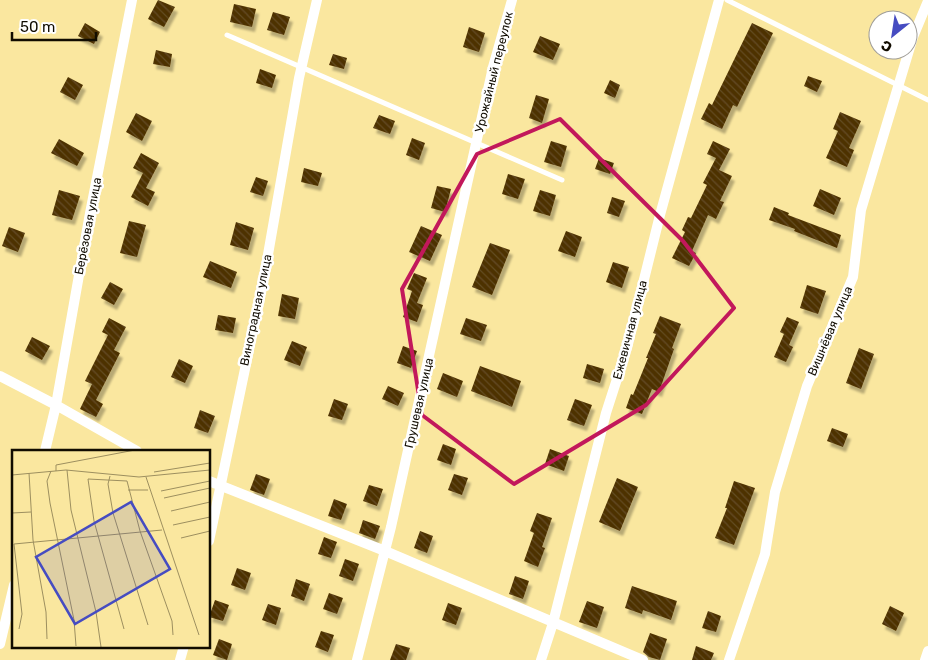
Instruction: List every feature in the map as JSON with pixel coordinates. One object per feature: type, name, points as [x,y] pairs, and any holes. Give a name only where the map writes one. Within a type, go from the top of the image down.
[{"type":"street","name":"Берёзовая улица","points":[[45,450],[56,405],[90,212],[132,0]]},
{"type":"street","name":"Виноградная улица","points":[[210,535],[262,283],[301,66],[317,0]]},
{"type":"street","name":"Урожайный переулок","points":[[477,144],[493,68],[512,0]]},
{"type":"street","name":"Ежевичная улица","points":[[540,660],[553,623],[606,412],[627,348],[660,215],[719,0]]},
{"type":"street","name":"Вишнёвая улица","points":[[729,660],[765,554],[775,492],[807,386],[853,277],[861,210],[914,37],[928,1]]},
{"type":"street","name":"Грушевая улица","points":[[357,660],[385,551],[477,144]]},
{"type":"street","points":[[0,376],[56,405],[134,450]]},
{"type":"street","points":[[210,481],[385,551],[643,660]]},
{"type":"street","points":[[0,644],[12,593]]},
{"type":"street","points":[[925,660],[928,651]]},
{"type":"lane","points":[[727,0],[928,100]]},
{"type":"lane","points":[[226,35],[562,180]]},
{"type":"highlighted area","points":[[560,119],[683,241],[734,308],[646,405],[514,484],[422,415],[402,289],[477,154]]},
{"type":"building","points":[[158,0],[175,7],[164,27],[148,19]]},
{"type":"building","points":[[234,4],[256,9],[252,27],[230,22]]},
{"type":"building","points":[[273,12],[290,17],[284,35],[267,30]]},
{"type":"building","points":[[85,23],[100,32],[94,44],[78,36]]},
{"type":"building","points":[[752,23],[773,33],[737,107],[733,105],[722,129],[701,119],[709,103],[712,105]]},
{"type":"building","points":[[469,27],[485,33],[479,52],[463,47]]},
{"type":"building","points":[[540,36],[560,44],[553,60],[533,52]]},
{"type":"building","points":[[156,50],[172,54],[170,67],[153,64]]},
{"type":"building","points":[[333,54],[347,58],[344,69],[329,65]]},
{"type":"building","points":[[260,69],[276,75],[272,88],[256,83]]},
{"type":"building","points":[[808,76],[822,81],[817,92],[804,86]]},
{"type":"building","points":[[68,77],[83,85],[75,100],[60,92]]},
{"type":"building","points":[[610,80],[620,85],[615,98],[604,93]]},
{"type":"building","points":[[536,95],[549,99],[542,123],[529,118]]},
{"type":"building","points":[[840,112],[861,121],[849,148],[854,150],[847,167],[826,158],[838,131],[833,129]]},
{"type":"building","points":[[136,113],[152,121],[142,141],[126,132]]},
{"type":"building","points":[[379,115],[395,121],[390,134],[373,128]]},
{"type":"building","points":[[412,138],[425,143],[419,160],[406,155]]},
{"type":"building","points":[[59,139],[84,153],[77,166],[51,153]]},
{"type":"building","points":[[551,141],[567,146],[561,167],[544,162]]},
{"type":"building","points":[[713,141],[730,149],[719,170],[732,176],[720,201],[724,202],[716,219],[708,215],[692,251],[696,253],[689,266],[672,258],[685,232],[682,230],[688,217],[691,218],[707,185],[703,183],[716,158],[707,154]]},
{"type":"building","points":[[141,153],[159,163],[146,188],[155,192],[148,206],[131,197],[143,173],[133,168]]},
{"type":"building","points":[[599,158],[614,163],[610,174],[595,169]]},
{"type":"building","points":[[304,168],[322,173],[318,186],[301,182]]},
{"type":"building","points":[[508,174],[525,179],[518,199],[502,194]]},
{"type":"building","points":[[256,177],[268,181],[263,196],[250,192]]},
{"type":"building","points":[[437,186],[451,189],[445,212],[431,208]]},
{"type":"building","points":[[820,189],[841,198],[834,215],[813,206]]},
{"type":"building","points":[[59,190],[80,196],[72,220],[52,215]]},
{"type":"building","points":[[540,190],[556,195],[550,216],[533,211]]},
{"type":"building","points":[[612,197],[625,201],[619,217],[607,213]]},
{"type":"building","points":[[774,207],[789,213],[788,215],[841,235],[837,248],[794,231],[795,229],[769,220]]},
{"type":"building","points":[[129,221],[146,225],[137,257],[120,253]]},
{"type":"building","points":[[236,222],[254,228],[248,250],[230,245]]},
{"type":"building","points":[[421,226],[442,235],[430,261],[409,252]]},
{"type":"building","points":[[9,227],[25,233],[18,252],[2,246]]},
{"type":"building","points":[[566,231],[582,237],[575,257],[558,251]]},
{"type":"building","points":[[490,243],[510,250],[492,295],[472,287]]},
{"type":"building","points":[[210,261],[237,272],[231,288],[203,277]]},
{"type":"building","points":[[613,262],[629,267],[622,288],[606,282]]},
{"type":"building","points":[[414,273],[427,278],[417,303],[423,305],[417,322],[403,317],[412,291],[407,289]]},
{"type":"building","points":[[110,282],[123,289],[114,305],[101,298]]},
{"type":"building","points":[[807,285],[826,291],[818,314],[800,308]]},
{"type":"building","points":[[282,294],[299,298],[295,319],[278,316]]},
{"type":"building","points":[[218,315],[236,318],[233,333],[215,330]]},
{"type":"building","points":[[660,316],[681,324],[659,392],[652,389],[642,414],[626,408],[648,358],[646,358],[656,334],[653,333]]},
{"type":"building","points":[[787,317],[799,322],[789,345],[793,347],[786,362],[774,357],[784,334],[780,332]]},
{"type":"building","points":[[109,318],[126,327],[114,350],[120,353],[96,400],[103,404],[96,417],[80,409],[92,384],[85,381],[108,335],[102,332]]},
{"type":"building","points":[[466,318],[487,325],[481,341],[460,334]]},
{"type":"building","points":[[32,337],[50,346],[42,360],[25,351]]},
{"type":"building","points":[[292,341],[307,347],[300,366],[284,360]]},
{"type":"building","points":[[403,346],[417,351],[411,368],[397,363]]},
{"type":"building","points":[[859,348],[874,354],[861,389],[846,383]]},
{"type":"building","points":[[179,359],[193,366],[185,383],[171,377]]},
{"type":"building","points":[[587,364],[604,369],[600,383],[583,378]]},
{"type":"building","points":[[480,366],[521,381],[512,407],[471,391]]},
{"type":"building","points":[[443,373],[463,381],[457,397],[437,389]]},
{"type":"building","points":[[388,386],[404,393],[398,406],[382,399]]},
{"type":"building","points":[[334,399],[348,404],[342,420],[328,416]]},
{"type":"building","points":[[575,399],[592,405],[584,426],[567,420]]},
{"type":"building","points":[[200,410],[215,416],[208,433],[194,428]]},
{"type":"building","points":[[832,428],[848,434],[843,447],[827,441]]},
{"type":"building","points":[[443,444],[456,449],[451,465],[437,460]]},
{"type":"building","points":[[550,449],[569,456],[564,471],[545,464]]},
{"type":"building","points":[[256,474],[270,479],[264,495],[250,490]]},
{"type":"building","points":[[454,474],[468,478],[462,495],[448,490]]},
{"type":"building","points":[[617,478],[638,487],[620,531],[599,522]]},
{"type":"building","points":[[734,481],[755,488],[734,545],[715,538],[727,508],[725,508]]},
{"type":"building","points":[[369,485],[383,489],[377,506],[363,501]]},
{"type":"building","points":[[334,499],[347,504],[341,520],[328,516]]},
{"type":"building","points":[[537,513],[552,518],[542,547],[545,548],[538,567],[524,561],[534,533],[530,531]]},
{"type":"building","points":[[363,520],[380,526],[375,539],[359,533]]},
{"type":"building","points":[[420,531],[433,536],[427,553],[414,548]]},
{"type":"building","points":[[324,537],[337,542],[331,558],[318,554]]},
{"type":"building","points":[[345,559],[359,564],[353,581],[339,576]]},
{"type":"building","points":[[237,568],[251,573],[245,590],[231,585]]},
{"type":"building","points":[[515,576],[529,581],[523,599],[509,594]]},
{"type":"building","points":[[296,579],[310,584],[304,601],[291,596]]},
{"type":"building","points":[[632,586],[677,601],[671,620],[643,610],[642,614],[625,608]]},
{"type":"building","points":[[329,593],[343,598],[337,614],[323,609]]},
{"type":"building","points":[[215,600],[229,605],[223,621],[210,617]]},
{"type":"building","points":[[587,601],[604,607],[597,628],[579,622]]},
{"type":"building","points":[[448,603],[462,608],[456,625],[442,620]]},
{"type":"building","points":[[268,604],[281,608],[276,625],[262,620]]},
{"type":"building","points":[[890,606],[904,613],[896,631],[882,624]]},
{"type":"building","points":[[708,611],[721,616],[716,632],[702,628]]},
{"type":"building","points":[[321,631],[334,635],[328,652],[315,647]]},
{"type":"building","points":[[650,633],[667,639],[660,660],[649,657],[643,652]]},
{"type":"building","points":[[219,639],[232,644],[227,660],[213,655]]},
{"type":"building","points":[[396,644],[410,648],[406,660],[390,660]]},
{"type":"building","points":[[696,646],[714,653],[711,660],[692,660]]}]
